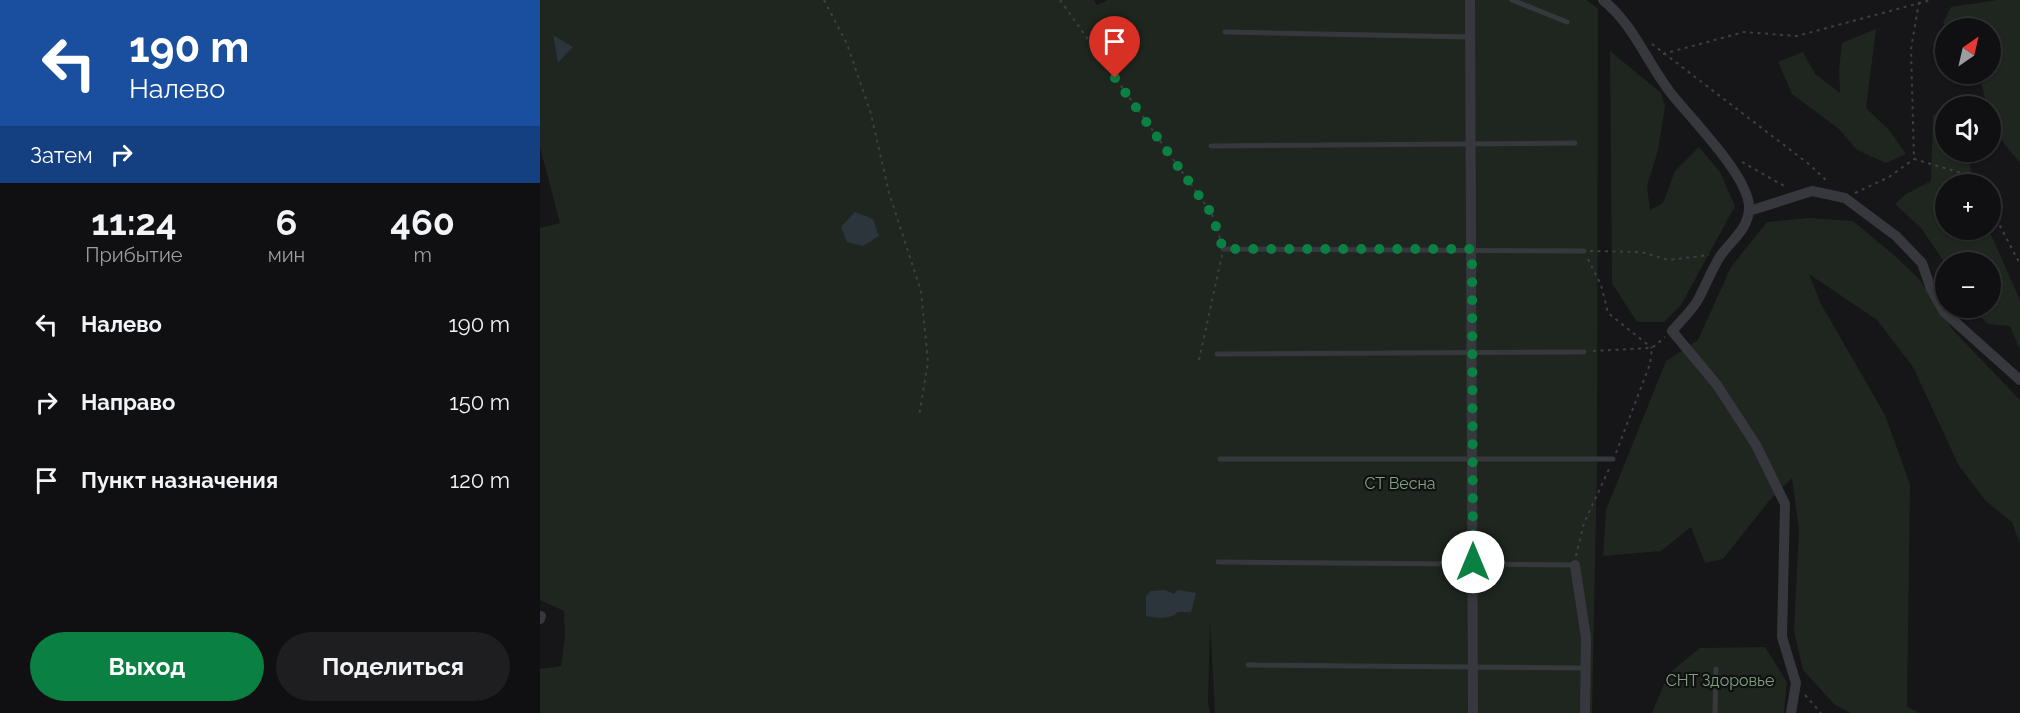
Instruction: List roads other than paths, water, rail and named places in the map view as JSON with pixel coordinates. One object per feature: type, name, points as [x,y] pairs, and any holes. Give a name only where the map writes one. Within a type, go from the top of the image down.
[{"type":"street","points":[[1470,0],[1473,713]]},
{"type":"street","points":[[1603,0],[1614,9],[1669,91],[1722,156],[1748,196],[1749,211],[1743,229],[1722,254],[1695,304],[1672,332],[1718,385],[1756,445],[1785,504],[1782,637],[1796,683],[1791,713]]},
{"type":"street","points":[[1749,211],[1812,191],[1845,198],[1866,212],[1922,263],[1931,289],[1944,312],[2020,380]]},
{"type":"street","points":[[1575,565],[1586,638],[1585,713]]},
{"type":"lane","points":[[1512,0],[1567,22]]},
{"type":"lane","points":[[1225,32],[1470,37]]},
{"type":"lane","points":[[1211,146],[1575,143]]},
{"type":"lane","points":[[1223,249],[1584,251]]},
{"type":"lane","points":[[1217,354],[1584,352]]},
{"type":"lane","points":[[1220,459],[1613,459]]},
{"type":"lane","points":[[1218,562],[1473,562],[1575,565]]},
{"type":"lane","points":[[1248,665],[1473,665],[1585,668]]},
{"type":"lane","points":[[1715,713],[1716,669]]},
{"type":"park label","name":"СТ Весна","points":[[1400,483]]},
{"type":"park label","name":"СНТ Здоровье","points":[[1720,680]]}]
